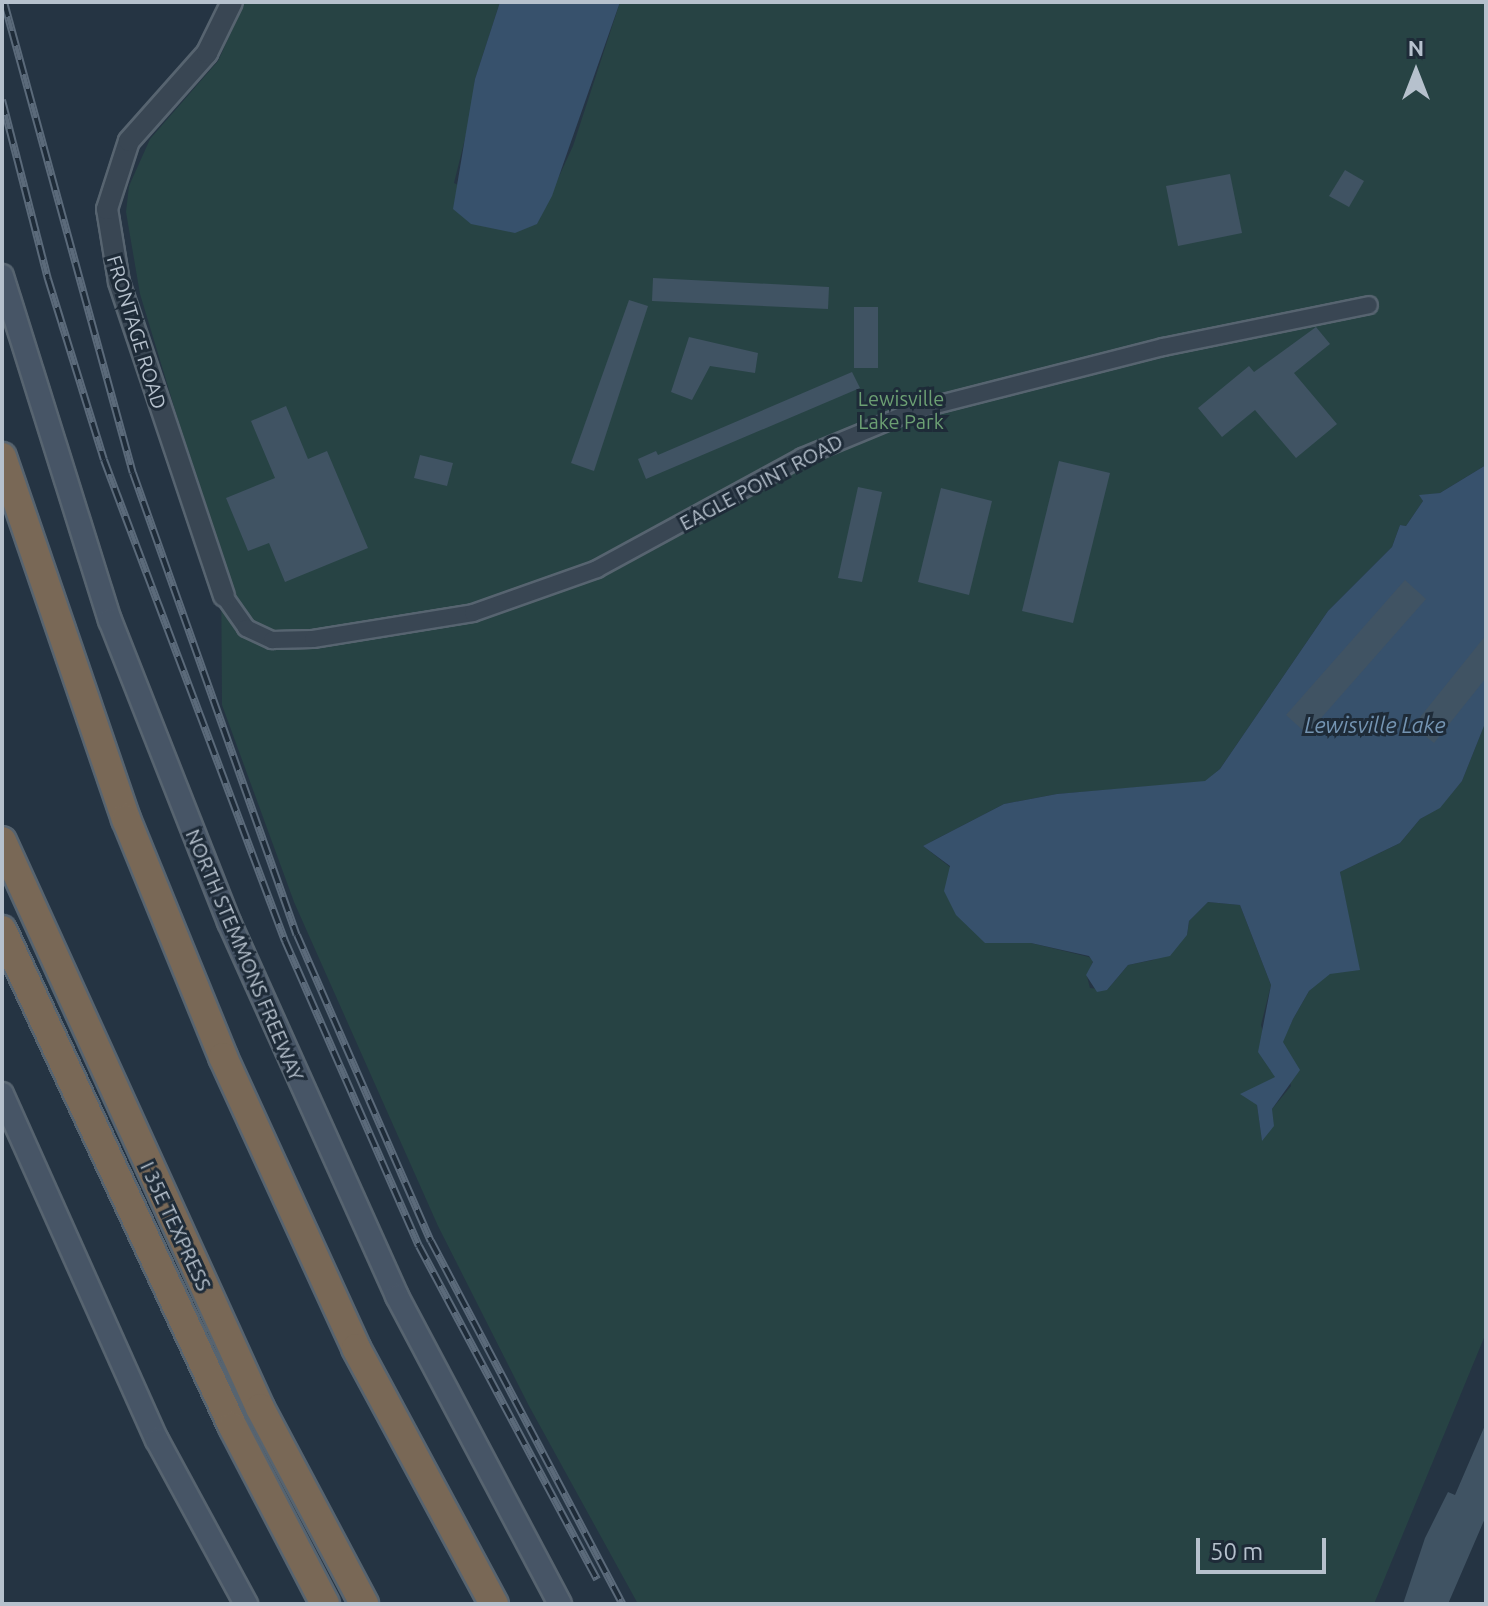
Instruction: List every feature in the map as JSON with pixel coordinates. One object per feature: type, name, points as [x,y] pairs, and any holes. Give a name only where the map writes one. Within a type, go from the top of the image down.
[{"type":"highway","points":[[2,457],[115,789],[223,1057],[356,1348],[494,1604]]},
{"type":"highway","name":"I 35E TEXPRESS","points":[[2,841],[260,1408],[364,1604]]},
{"type":"highway","points":[[2,930],[233,1427],[325,1604]]},
{"type":"main road","name":"NORTH STEMMONS FREEWAY","points":[[2,276],[110,620],[229,922],[397,1296],[560,1604]]},
{"type":"main road","points":[[2,1094],[157,1440],[246,1604]]},
{"type":"street","name":"FRONTAGE ROAD","points":[[224,596],[119,282],[107,209],[129,141],[207,53],[232,2]]},
{"type":"street","name":"EAGLE POINT ROAD","points":[[224,596],[246,628],[272,640],[313,639],[473,613],[597,569],[802,457],[916,410],[1163,347],[1369,305]]},
{"type":"green space","name":"Lewisville Lake Park","points":[[245,2],[500,2],[475,79],[473,107],[454,183],[537,224],[573,146],[620,2],[1486,2],[1486,465],[1440,493],[1420,496],[1423,501],[1406,526],[1400,525],[1392,547],[1328,611],[1220,769],[1205,782],[1057,794],[1004,804],[923,846],[950,867],[985,943],[1031,943],[1089,957],[1093,961],[1087,976],[1090,988],[1107,990],[1128,965],[1153,960],[1187,935],[1189,921],[1208,902],[1240,905],[1271,985],[1261,1025],[1276,1077],[1257,1105],[1262,1140],[1272,1109],[1291,1086],[1282,1042],[1293,1019],[1309,991],[1352,952],[1340,872],[1400,843],[1420,819],[1440,807],[1462,781],[1486,721],[1486,1333],[1374,1604],[638,1604],[529,1406],[438,1226],[294,902],[222,705],[221,562],[140,294],[126,212],[129,186],[150,139],[218,61]]},
{"type":"water","points":[[500,2],[620,2],[552,196],[537,224],[515,233],[471,224],[453,209],[475,79]]},
{"type":"water","name":"Lewisville Lake","points":[[1486,465],[1486,721],[1462,781],[1440,808],[1420,819],[1400,843],[1340,872],[1360,970],[1330,974],[1309,991],[1283,1042],[1300,1070],[1272,1109],[1274,1126],[1262,1141],[1257,1105],[1240,1094],[1275,1077],[1258,1052],[1271,985],[1240,905],[1208,902],[1189,921],[1187,935],[1170,956],[1128,965],[1107,990],[1097,992],[1086,975],[1093,962],[1089,956],[1031,943],[985,943],[956,915],[944,891],[950,866],[923,846],[1004,804],[1057,794],[1205,781],[1220,769],[1328,611],[1392,547],[1400,525],[1406,526],[1423,501],[1419,495],[1440,493]]},
{"type":"building","points":[[1345,170],[1364,181],[1349,207],[1329,196]]},
{"type":"building","points":[[1230,174],[1242,233],[1178,246],[1166,186]]},
{"type":"building","points":[[653,278],[829,287],[828,309],[652,301]]},
{"type":"building","points":[[629,300],[648,306],[594,471],[571,463]]},
{"type":"building","points":[[854,307],[878,307],[878,368],[854,368]]},
{"type":"building","points":[[1316,327],[1330,344],[1294,373],[1337,424],[1296,458],[1255,410],[1222,437],[1198,408],[1249,366],[1254,372]]},
{"type":"building","points":[[689,337],[758,353],[755,373],[710,366],[692,400],[671,392]]},
{"type":"building","points":[[852,372],[860,388],[646,479],[638,459],[656,451],[658,455]]},
{"type":"building","points":[[286,406],[308,459],[327,451],[368,548],[285,582],[269,543],[248,551],[226,498],[275,478],[251,421]]},
{"type":"building","points":[[420,455],[453,463],[447,486],[414,478]]},
{"type":"building","points":[[1059,461],[1110,473],[1073,623],[1022,611]]},
{"type":"building","points":[[858,487],[882,492],[862,582],[838,578]]},
{"type":"building","points":[[941,488],[992,501],[969,595],[918,582]]},
{"type":"building","points":[[1405,580],[1426,599],[1307,734],[1286,715]]},
{"type":"building","points":[[1486,635],[1486,678],[1434,743],[1413,726]]},
{"type":"building","points":[[1486,1423],[1486,1516],[1448,1604],[1403,1604],[1425,1538],[1448,1492],[1455,1495]]},
{"type":"railway","points":[[4,2],[133,473],[297,935],[431,1241],[622,1604]]},
{"type":"railway","points":[[2,100],[48,279],[104,460],[285,941],[419,1246],[597,1580]]}]
